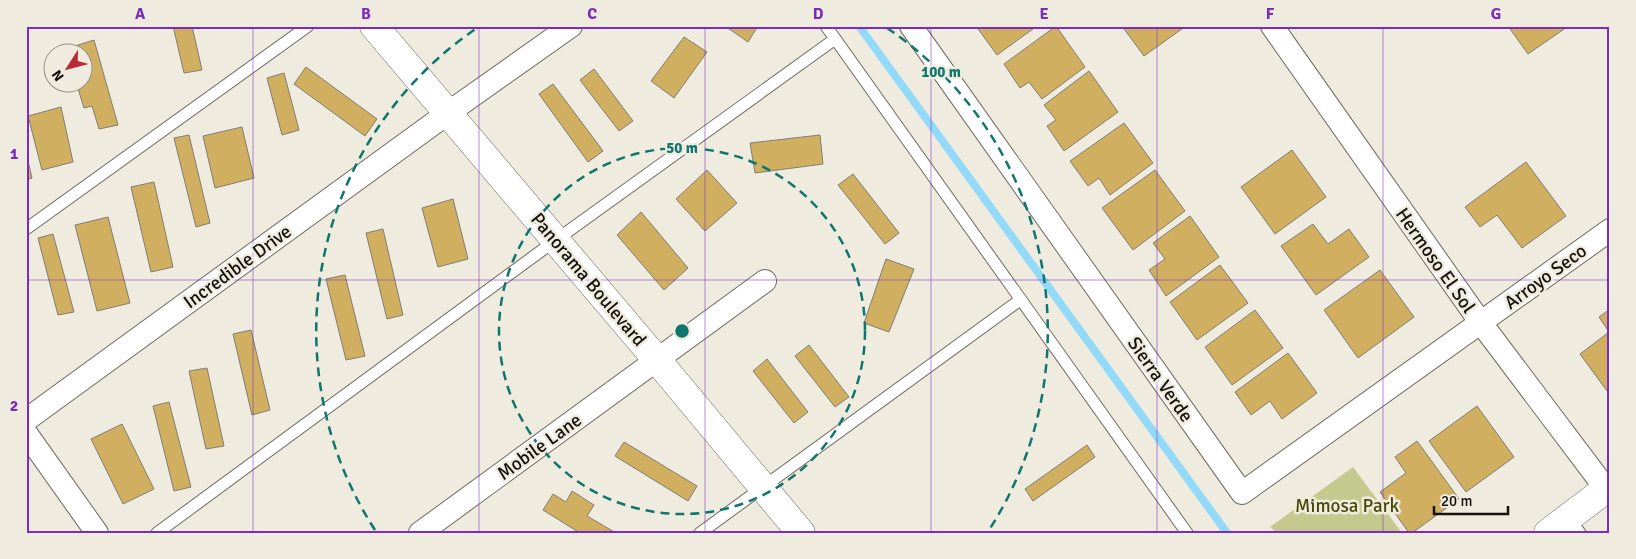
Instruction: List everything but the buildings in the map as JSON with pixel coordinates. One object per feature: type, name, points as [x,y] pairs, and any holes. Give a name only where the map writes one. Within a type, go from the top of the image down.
[{"type":"street","name":"Panorama Boulevard","points":[[374,26],[801,533]]},
{"type":"street","name":"Incredible Drive","points":[[26,420],[570,26]]},
{"type":"street","name":"Sierra Verde","points":[[911,26],[1242,493],[1481,323]]},
{"type":"street","name":"Hermoso El Sol","points":[[1272,26],[1481,323],[1608,488]]},
{"type":"street","name":"Arroyo Seco","points":[[1481,323],[1610,230]]},
{"type":"street","name":"Mobile Lane","points":[[420,533],[765,281]]},
{"type":"street","points":[[26,433],[97,533]]},
{"type":"street","points":[[1565,528],[1608,488]]},
{"type":"lane","points":[[26,229],[308,26]]},
{"type":"lane","points":[[826,26],[1187,533]]},
{"type":"lane","points":[[157,533],[556,240],[835,39]]},
{"type":"lane","points":[[700,533],[1020,300]]},
{"type":"green space","name":"Mimosa Park","points":[[1353,467],[1402,533],[1277,533],[1270,527]]},
{"type":"waterway","points":[[859,26],[1227,533]]}]
